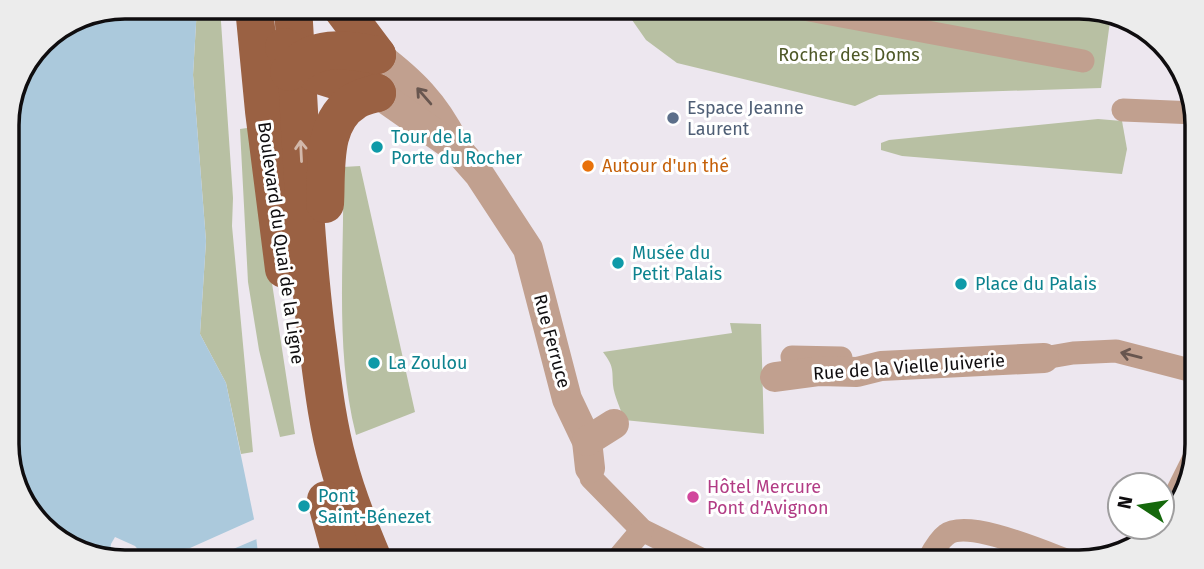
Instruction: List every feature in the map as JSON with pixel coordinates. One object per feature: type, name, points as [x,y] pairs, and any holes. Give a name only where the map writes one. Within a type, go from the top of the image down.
[{"type":"main road","name":"Boulevard du Quai de la Ligne","points":[[255,19],[264,111],[307,426],[328,469]]},
{"type":"main road","points":[[270,19],[281,42],[297,63],[319,75],[377,93]]},
{"type":"main road","name":"Boulevard du Quai de la Ligne","points":[[294,19],[302,193],[325,402],[328,469]]},
{"type":"main road","points":[[350,19],[377,55]]},
{"type":"main road","points":[[264,111],[274,91],[297,63],[310,54],[350,51],[377,55]]},
{"type":"main road","points":[[319,357],[328,147],[332,129],[346,108],[356,100],[377,93]]},
{"type":"main road","points":[[328,469],[341,550]]},
{"type":"main road","points":[[328,469],[352,511],[369,550]]},
{"type":"street","points":[[857,19],[1083,61]]},
{"type":"street","name":"Rue Ferruce","points":[[377,55],[425,97],[440,115],[457,149]]},
{"type":"street","name":"Rue Ferruce","points":[[377,93],[457,149],[479,174],[528,249],[567,399],[588,454],[591,478],[642,530],[679,550]]},
{"type":"street","points":[[1123,110],[1184,113]]},
{"type":"street","points":[[1044,358],[1073,353],[1115,351],[1185,369]]},
{"type":"street","name":"Rue de la Vielle Juiverie","points":[[783,367],[820,372],[858,372],[881,366],[1044,358]]},
{"type":"street","points":[[588,454],[614,424]]},
{"type":"street","points":[[935,550],[946,534],[962,529],[990,534],[1036,550]]},
{"type":"street","points":[[625,550],[642,530]]},
{"type":"green space","points":[[196,19],[221,19],[233,198],[232,226],[253,452],[241,454],[226,383],[200,334],[206,241],[193,75]]},
{"type":"green space","name":"Rocher des Doms","points":[[631,19],[1079,19],[1110,24],[1101,88],[879,95],[855,106],[677,63],[646,40]]},
{"type":"green space","points":[[1098,119],[1122,121],[1127,149],[1122,174],[902,156],[881,150],[881,143],[889,140]]},
{"type":"green space","points":[[254,127],[268,257],[295,434],[280,437],[259,350],[248,282],[240,129]]},
{"type":"green space","points":[[360,166],[415,412],[356,435],[349,402],[343,335],[343,167]]},
{"type":"green space","points":[[730,323],[761,324],[764,434],[624,420],[614,389],[611,365],[603,352],[732,333]]},
{"type":"water","points":[[125,19],[196,19],[193,75],[206,241],[200,334],[226,383],[254,519],[258,550],[105,548],[72,536],[50,519],[33,497],[27,484],[19,444],[19,118],[27,85],[37,66],[50,50],[66,37],[85,27]]},
{"type":"pier","points":[[257,518],[259,538],[231,550],[177,550],[190,548]]},
{"type":"pier","points":[[115,537],[138,550],[110,549]]},
{"type":"place","name":"Espace Jeanne Laurent","points":[[673,118]]},
{"type":"place","name":"Tour de la Porte du Rocher","points":[[377,147]]},
{"type":"place","name":"Autour d'un thé","points":[[588,166]]},
{"type":"place","name":"Musée du Petit Palais","points":[[618,263]]},
{"type":"place","name":"Place du Palais","points":[[961,284]]},
{"type":"place","name":"La Zoulou","points":[[374,363]]},
{"type":"place","name":"Hôtel Mercure Pont d'Avignon","points":[[693,497]]},
{"type":"place","name":"Pont Saint-Bénezet","points":[[304,506]]}]
